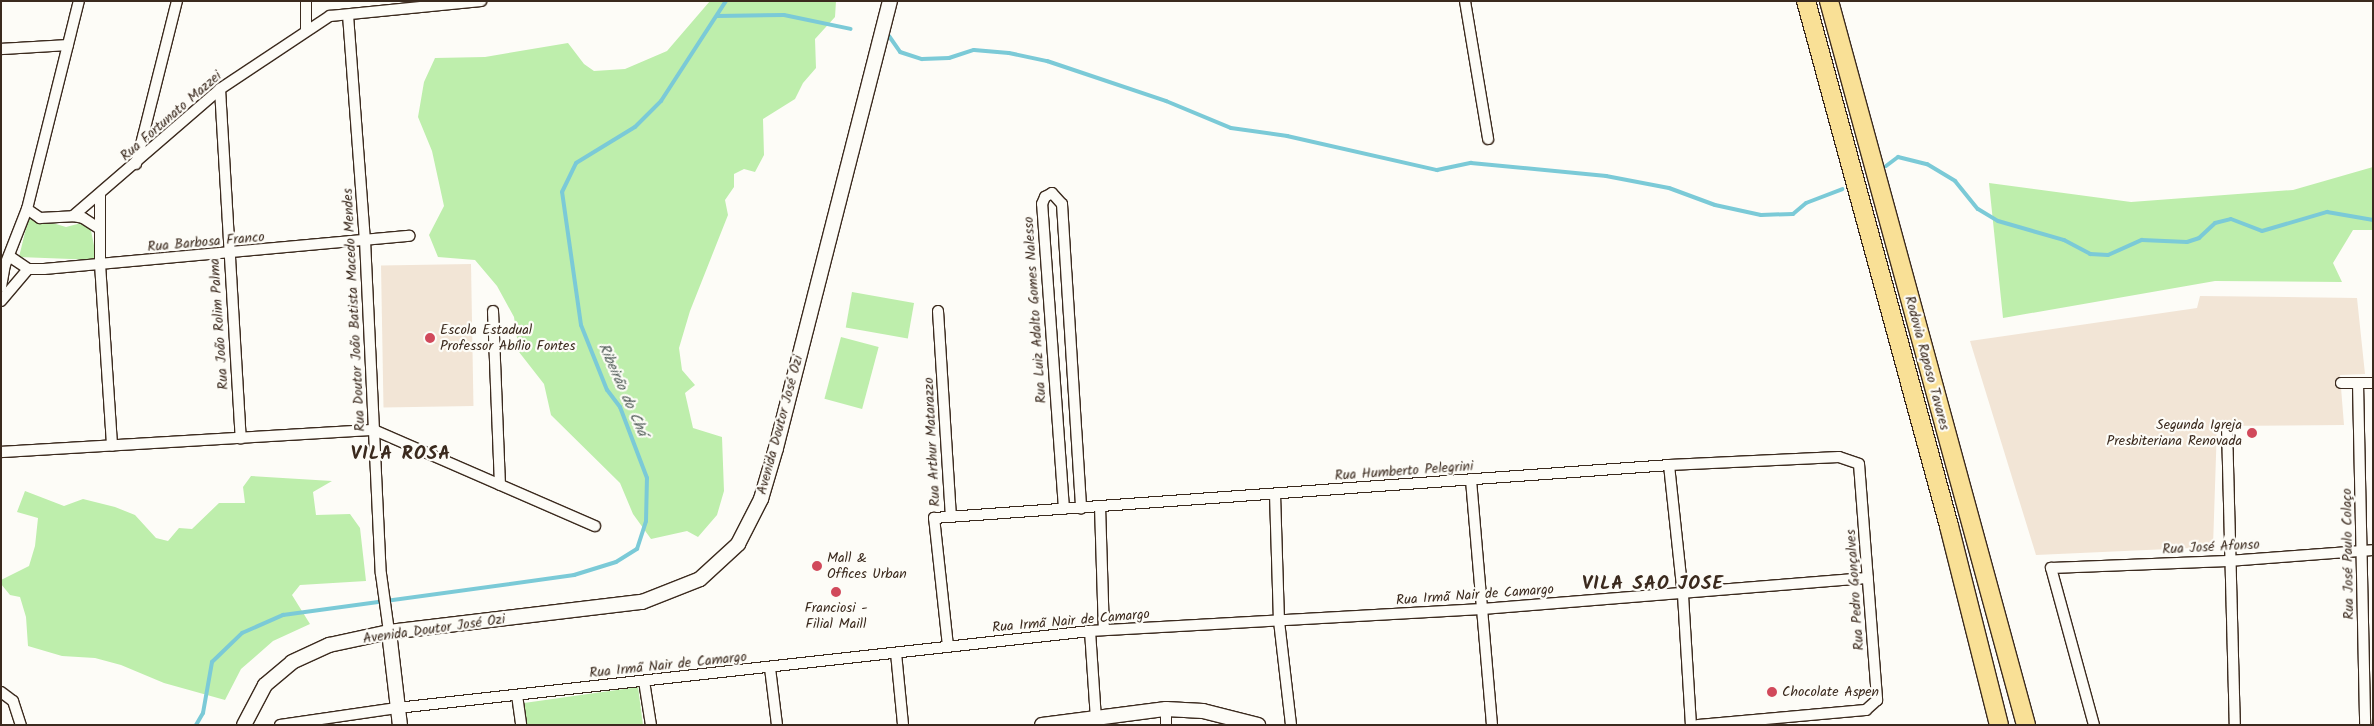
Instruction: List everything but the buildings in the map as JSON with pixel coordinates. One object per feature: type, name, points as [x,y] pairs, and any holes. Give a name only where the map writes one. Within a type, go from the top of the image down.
[{"type":"highway","name":"Rodovia Raposo Tavares","points":[[1806,1],[1949,526],[1998,725]]},
{"type":"highway","name":"Rodovia Raposo Tavares","points":[[1829,1],[2026,725]]},
{"type":"main road","name":"Avenida Doutor José Ozi","points":[[244,725],[265,685],[292,662],[329,645],[389,632],[642,602],[700,579],[738,544],[761,499],[776,448],[890,1]]},
{"type":"main road","points":[[389,632],[400,725]]},
{"type":"main road","points":[[1042,725],[1166,709],[1203,711],[1258,725]]},
{"type":"street","points":[[1,287],[5,262],[27,210],[79,1]]},
{"type":"street","points":[[136,164],[177,1]]},
{"type":"street","points":[[306,1],[306,30]]},
{"type":"street","name":"Rua Fortunato Mazzei","points":[[74,216],[220,90],[306,30],[330,16],[481,1]]},
{"type":"street","points":[[1465,1],[1488,139]]},
{"type":"street","name":"Rua Doutor João Batista Macedo Mendes","points":[[348,15],[365,240],[381,574],[389,632]]},
{"type":"street","points":[[1,49],[68,45]]},
{"type":"street","name":"Rua João Rolim Palma","points":[[220,90],[228,255],[241,438]]},
{"type":"street","name":"Rua Luiz Adalto Gomes Nalesso","points":[[1064,509],[1042,204],[1045,197],[1052,193],[1062,204],[1081,508]]},
{"type":"street","points":[[100,194],[100,264],[112,446]]},
{"type":"street","points":[[27,210],[40,218],[74,216],[83,218],[100,229]]},
{"type":"street","name":"Rua Barbosa Franco","points":[[28,269],[228,255],[410,236]]},
{"type":"street","points":[[1,301],[28,269],[5,262]]},
{"type":"street","points":[[1049,299],[1067,297]]},
{"type":"street","points":[[492,311],[500,485]]},
{"type":"street","name":"Rua Arthur Matarazzo","points":[[938,311],[951,517],[934,518],[948,646]]},
{"type":"street","points":[[2341,383],[2373,383]]},
{"type":"street","name":"Rua José Paulo Colaço","points":[[2358,383],[2365,725]]},
{"type":"street","points":[[1056,401],[1074,399]]},
{"type":"street","points":[[2227,427],[2228,562],[2235,725]]},
{"type":"street","points":[[1,452],[374,430],[596,526]]},
{"type":"street","name":"Rua Humberto Pelegrini","points":[[951,517],[1669,465],[1839,457],[1859,464]]},
{"type":"street","name":"Rua Pedro Gonçalves","points":[[1698,725],[1866,710],[1877,700],[1859,464]]},
{"type":"street","points":[[1669,465],[1684,595],[1690,725]]},
{"type":"street","points":[[1471,480],[1492,725]]},
{"type":"street","points":[[1275,494],[1279,621],[1291,725]]},
{"type":"street","points":[[1100,506],[1104,630]]},
{"type":"street","name":"Rua José Afonso","points":[[2094,725],[2051,568],[2228,562],[2373,550]]},
{"type":"street","name":"Rua Irmã Nair de Camargo","points":[[285,724],[397,708],[1090,631],[1481,609],[1684,595],[1868,578]]},
{"type":"street","points":[[1090,631],[1096,718]]},
{"type":"street","points":[[896,653],[903,725]]},
{"type":"street","points":[[770,668],[777,725]]},
{"type":"street","points":[[644,681],[651,725]]},
{"type":"street","points":[[1,692],[13,701],[21,725]]},
{"type":"street","points":[[517,695],[520,725]]},
{"type":"street","points":[[1166,709],[1166,725]]},
{"type":"shaded area","name":"Escola Estadual Professor Abílio Fontes","points":[[471,264],[473,406],[383,408],[381,266]]},
{"type":"shaded area","points":[[2200,296],[2357,298],[2365,374],[2340,375],[2344,425],[2217,426],[2213,547],[2036,555],[1970,341],[2197,308]]},
{"type":"green space","points":[[710,1],[836,1],[835,17],[815,39],[816,68],[803,83],[795,99],[763,119],[764,155],[755,172],[744,169],[734,174],[734,187],[725,200],[728,215],[690,311],[679,348],[682,370],[695,385],[685,393],[693,428],[722,437],[724,491],[717,515],[698,537],[687,531],[651,539],[633,514],[620,483],[551,415],[544,384],[519,352],[514,317],[497,286],[475,260],[438,257],[429,235],[444,206],[432,151],[418,117],[424,82],[435,58],[485,57],[568,43],[584,64],[594,71],[625,69],[667,51]]},
{"type":"green space","points":[[2373,167],[2373,230],[2353,230],[2333,263],[2342,282],[2215,281],[2003,318],[1989,183],[2131,202],[2293,190]]},
{"type":"green space","points":[[29,216],[66,227],[85,222],[90,226],[97,260],[19,257]]},
{"type":"green space","points":[[852,292],[914,303],[908,338],[846,327]]},
{"type":"green space","points":[[841,337],[879,347],[862,409],[824,399]]},
{"type":"green space","points":[[251,476],[332,481],[313,492],[316,515],[350,514],[360,528],[366,581],[300,585],[292,595],[310,624],[273,641],[241,669],[225,700],[164,683],[121,665],[95,658],[62,656],[28,646],[26,617],[20,597],[10,595],[1,584],[1,580],[29,566],[35,546],[38,518],[17,512],[25,491],[64,506],[83,499],[115,507],[135,515],[156,538],[168,541],[179,528],[192,529],[219,503],[245,503],[243,487]]},
{"type":"green space","points":[[638,687],[643,725],[527,725],[524,703]]},
{"type":"waterway","name":"Ribeirão do Chá","points":[[196,725],[203,713],[212,662],[242,633],[283,615],[574,575],[616,562],[637,549],[646,521],[647,478],[620,407],[607,390],[581,325],[562,192],[576,163],[635,127],[661,101],[726,1]]},
{"type":"waterway","points":[[717,16],[784,15],[851,29]]},
{"type":"waterway","points":[[889,36],[900,52],[922,59],[949,58],[974,50],[1009,53],[1047,61],[1166,101],[1231,128],[1287,136],[1437,170],[1471,163],[1606,176],[1669,188],[1715,205],[1761,215],[1793,214],[1806,203],[1842,189]]},
{"type":"waterway","points":[[1886,166],[1898,157],[1927,164],[1955,181],[1978,209],[1998,221],[2064,240],[2090,254],[2108,255],[2142,240],[2187,242],[2199,238],[2215,223],[2231,219],[2262,231],[2327,212],[2373,220]]},
{"type":"place","name":"Escola Estadual Professor Abílio Fontes","points":[[430,338]]},
{"type":"place","name":"Segunda Igreja Presbiteriana Renovada","points":[[2252,433]]},
{"type":"place","name":"Mall & Offices Urban","points":[[817,566]]},
{"type":"place","name":"Franciosi - Filial Maill","points":[[836,592]]},
{"type":"place","name":"Chocolate Aspen","points":[[1772,692]]},
{"type":"district","name":"VILA ROSA","points":[[401,455]]},
{"type":"district","name":"VILA SAO JOSE","points":[[1653,585]]}]
